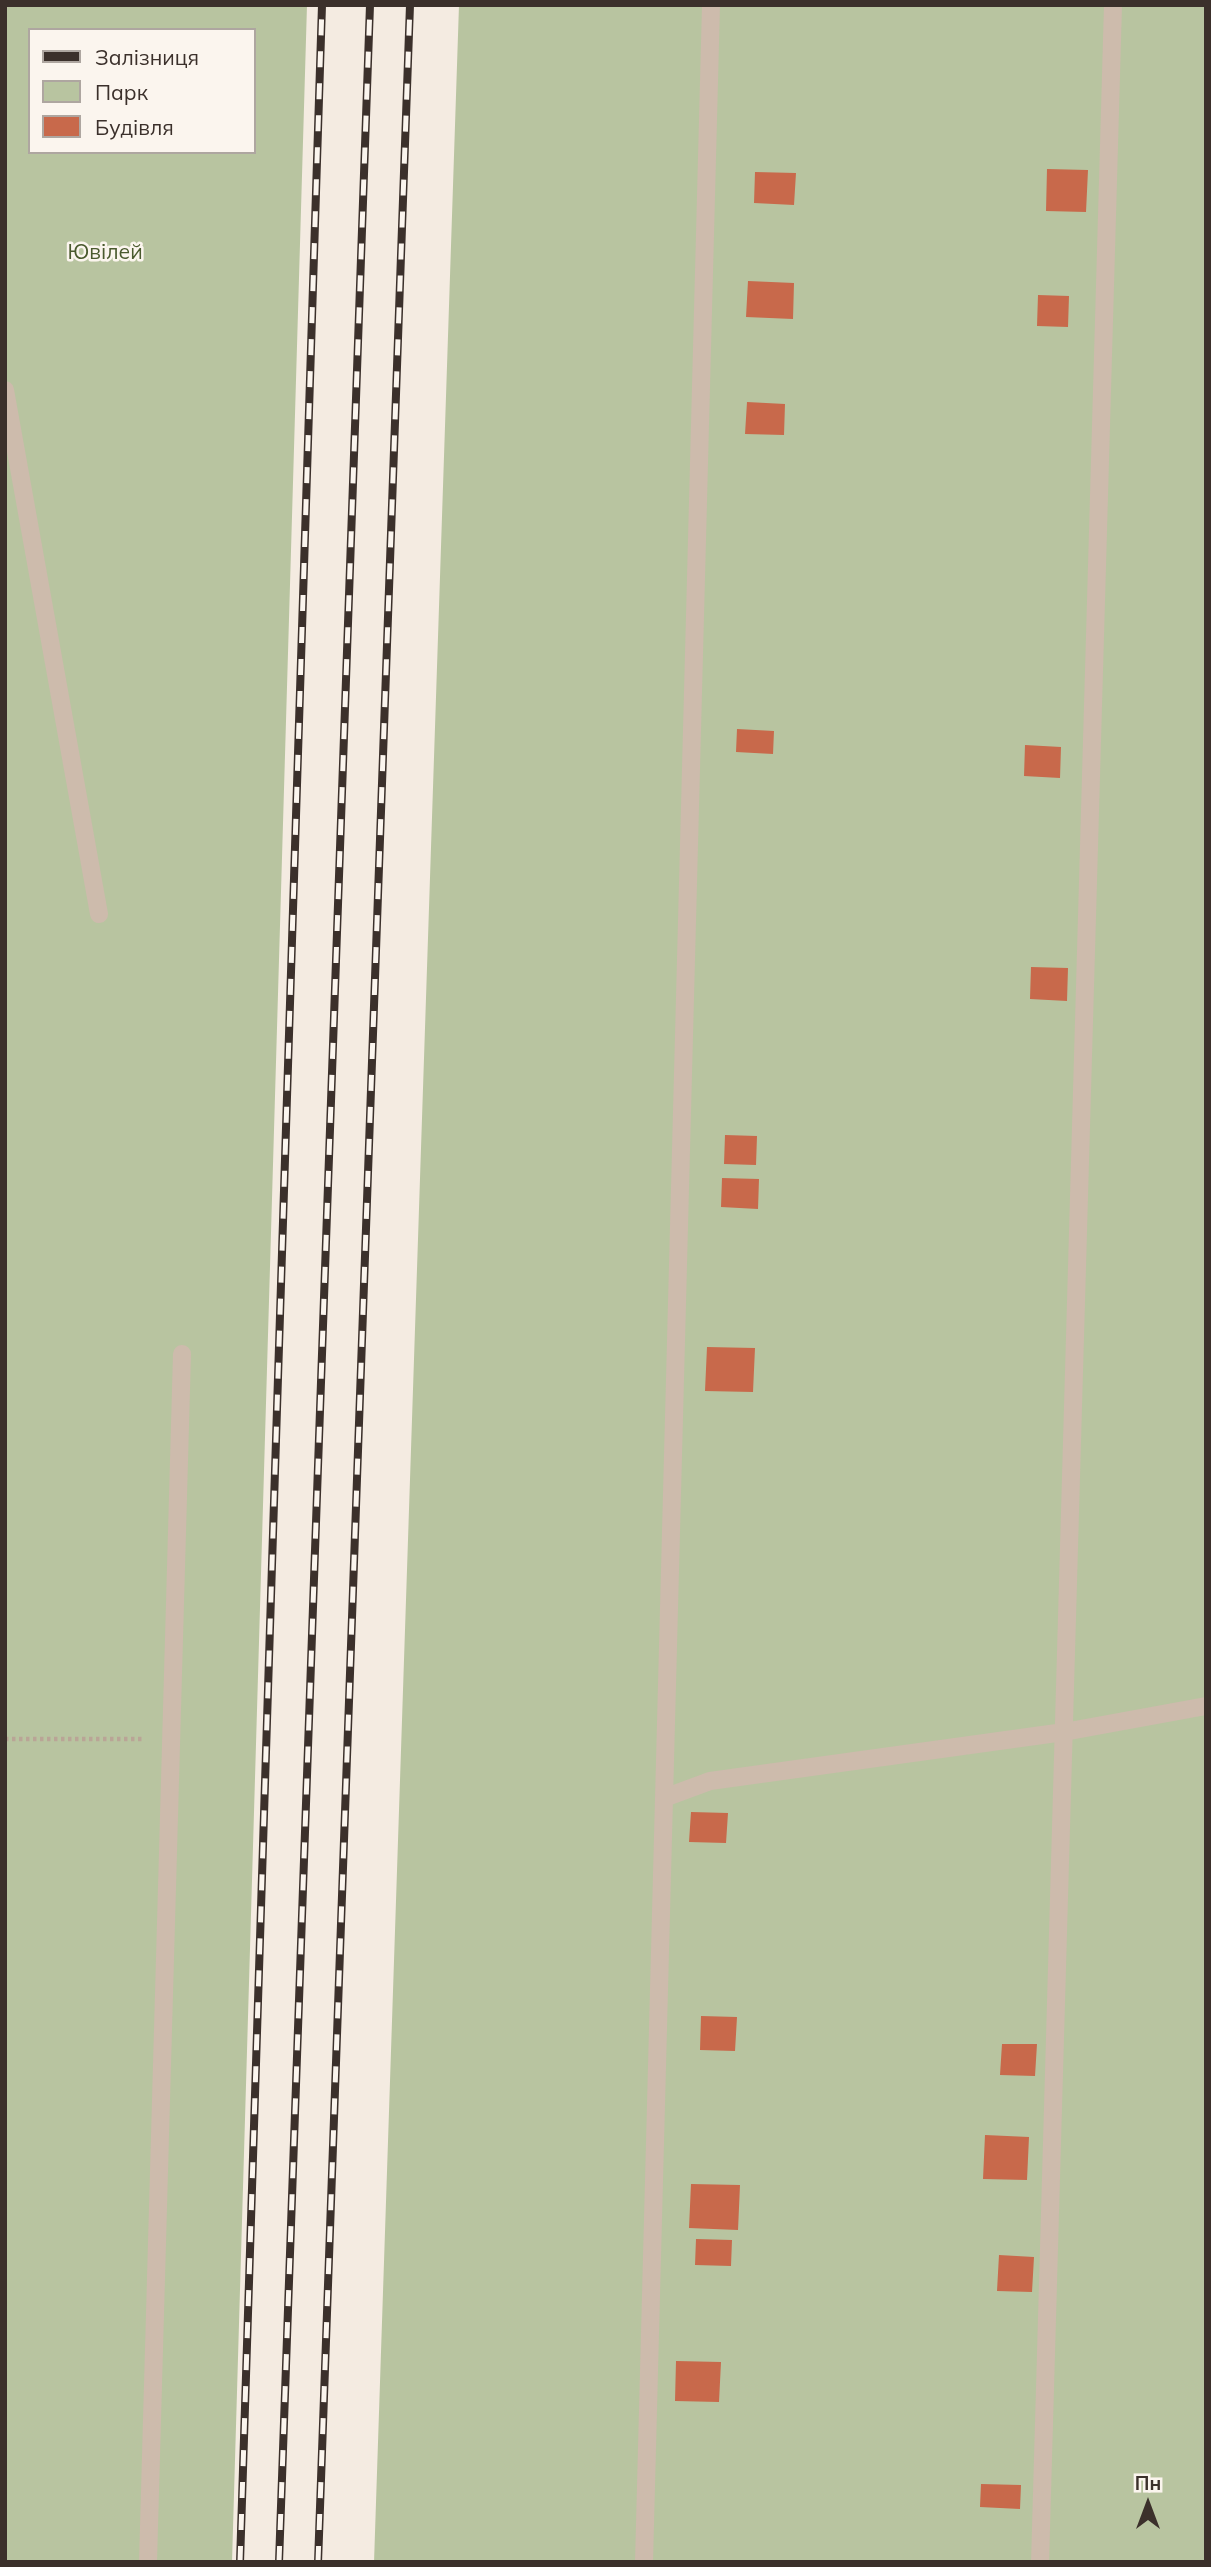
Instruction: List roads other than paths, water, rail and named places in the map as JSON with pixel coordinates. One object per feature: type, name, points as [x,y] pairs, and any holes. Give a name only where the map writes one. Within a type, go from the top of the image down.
[{"type":"lane","points":[[645,2562],[711,5]]},
{"type":"lane","points":[[1040,2562],[1113,5]]},
{"type":"lane","points":[[5,390],[99,914]]},
{"type":"lane","points":[[148,2562],[183,1354]]},
{"type":"lane","points":[[664,1798],[710,1781],[1064,1732],[1206,1706]]},
{"type":"railway","points":[[240,2562],[322,5]]},
{"type":"railway","points":[[279,2562],[370,5]]},
{"type":"railway","points":[[318,2562],[410,5]]},
{"type":"park label","name":"Ювілей","points":[[105,253]]}]
